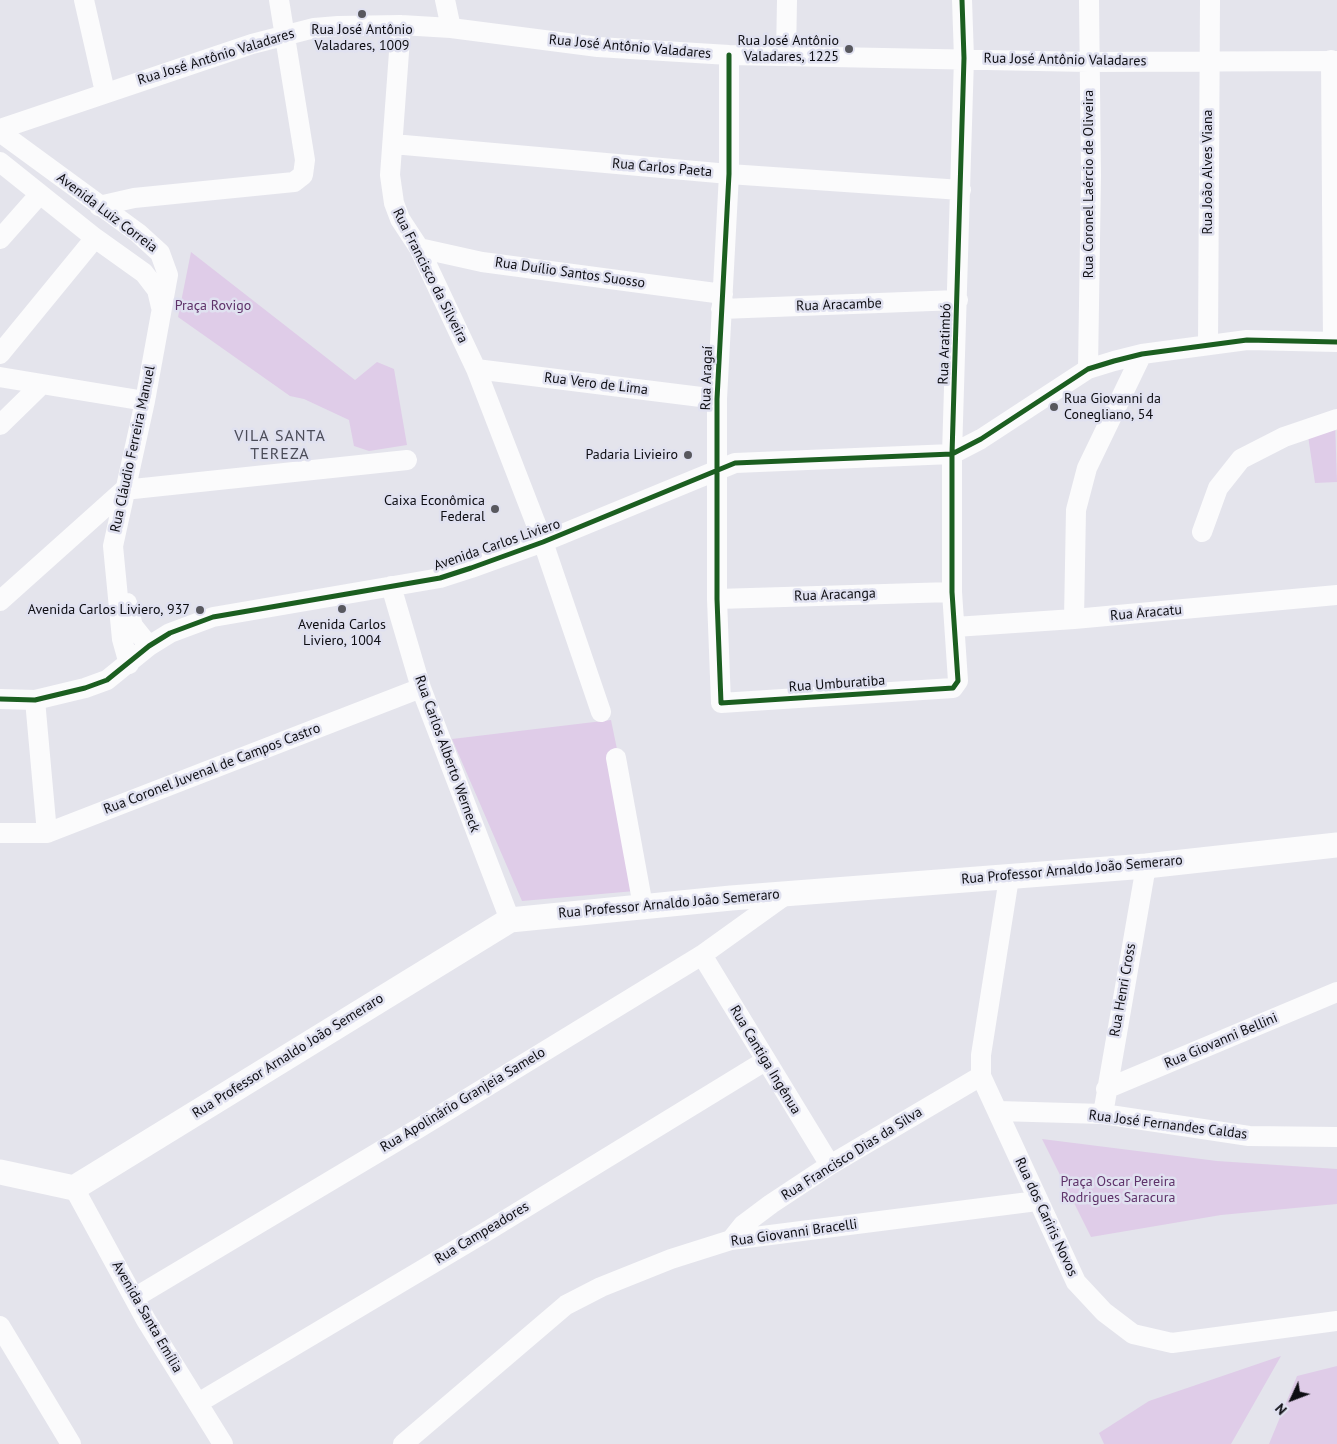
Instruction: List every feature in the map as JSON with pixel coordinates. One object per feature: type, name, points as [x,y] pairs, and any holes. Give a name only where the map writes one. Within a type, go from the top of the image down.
[{"type":"main road","name":"Rua Professor Arnaldo João Semeraro","points":[[74,1188],[510,920],[643,906],[1146,866],[1337,845]]},
{"type":"main road","points":[[0,1172],[74,1188]]},
{"type":"street","points":[[84,0],[106,92]]},
{"type":"street","points":[[99,206],[134,198],[294,182],[303,175],[305,160],[279,0]]},
{"type":"street","points":[[445,0],[451,28]]},
{"type":"street","points":[[786,56],[787,0]]},
{"type":"street","name":"Rua Aratimbó","points":[[953,688],[958,681],[952,592],[952,454],[964,58],[962,0]]},
{"type":"street","name":"Rua Coronel Laércio de Oliveira","points":[[1088,369],[1091,175],[1089,0]]},
{"type":"street","name":"Rua João Alves Viana","points":[[1208,345],[1208,60],[1210,0]]},
{"type":"street","name":"Rua José Antônio Valadares","points":[[0,130],[106,92],[286,34],[338,26],[401,25],[451,28],[598,47],[729,55],[964,58],[1089,62],[1334,60]]},
{"type":"street","name":"Rua Francisco da Silveira","points":[[401,25],[390,175],[394,203],[400,219],[419,248],[476,368],[543,542],[601,712]]},
{"type":"street","name":"Rua Aragaí","points":[[721,703],[718,599],[717,399],[729,174],[729,55]]},
{"type":"street","points":[[952,454],[981,439],[1088,369],[1142,354],[1246,340],[1335,342],[1334,60]]},
{"type":"street","name":"Avenida Luiz Correia","points":[[0,130],[99,206],[138,233],[160,253],[168,275],[168,284],[161,307]]},
{"type":"street","name":"Rua Carlos Paeta","points":[[393,144],[729,174],[961,190]]},
{"type":"street","name":"Avenida Luiz Correia","points":[[0,162],[39,195],[148,277],[157,290],[161,307]]},
{"type":"street","points":[[0,238],[39,195]]},
{"type":"street","points":[[0,354],[95,238]]},
{"type":"street","name":"Rua Duílio Santos Suosso","points":[[419,248],[482,262],[722,301]]},
{"type":"street","name":"Rua Aracambe","points":[[722,301],[958,300]]},
{"type":"street","name":"Rua Cláudio Ferreira Manuel","points":[[130,664],[122,639],[119,591],[113,546],[145,402],[161,307]]},
{"type":"street","points":[[1074,619],[1074,550],[1079,502],[1087,468],[1142,354]]},
{"type":"street","name":"Rua Vero de Lima","points":[[476,368],[717,399]]},
{"type":"street","points":[[0,377],[145,402]]},
{"type":"street","points":[[0,425],[42,384]]},
{"type":"street","points":[[1202,532],[1218,488],[1241,459],[1284,436],[1337,419]]},
{"type":"street","name":"Avenida Carlos Liviero","points":[[0,699],[35,700],[85,688],[107,680],[130,664],[149,646],[170,633],[213,617],[440,578],[543,542],[735,463],[952,454]]},
{"type":"street","points":[[0,601],[124,490],[407,460]]},
{"type":"street","name":"Rua Carlos Alberto Werneck","points":[[391,586],[421,688],[510,920]]},
{"type":"street","name":"Rua Cláudio Ferreira Manuel","points":[[119,591],[127,604],[134,626],[149,646]]},
{"type":"street","name":"Rua Aracanga","points":[[718,599],[952,592]]},
{"type":"street","name":"Rua Aracatu","points":[[955,627],[1074,619],[1337,595]]},
{"type":"street","name":"Rua Coronel Juvenal de Campos Castro","points":[[0,833],[46,832],[421,688]]},
{"type":"street","name":"Rua Umburatiba","points":[[721,703],[953,688]]},
{"type":"street","points":[[35,700],[46,832]]},
{"type":"street","points":[[616,758],[643,906]]},
{"type":"street","name":"Rua Henri Cross","points":[[1103,1114],[1146,866]]},
{"type":"street","name":"Rua dos Cariris Novos","points":[[1009,878],[981,1055],[981,1076],[1076,1282],[1104,1312],[1133,1334],[1172,1343],[1337,1321]]},
{"type":"street","name":"Rua Apolinário Granjeia Samelo","points":[[134,1298],[419,1128],[702,955],[787,894]]},
{"type":"street","name":"Rua Cantiga Ingênua","points":[[702,955],[830,1165]]},
{"type":"street","name":"Rua Giovanni Bellini","points":[[1106,1089],[1337,992]]},
{"type":"street","name":"Rua Campeadores","points":[[198,1403],[484,1233],[765,1061]]},
{"type":"street","name":"Rua Francisco Dias da Silva","points":[[731,1240],[751,1218],[830,1165],[981,1076]]},
{"type":"street","name":"Rua José Fernandes Caldas","points":[[998,1111],[1103,1114],[1249,1136],[1337,1137]]},
{"type":"street","name":"Avenida Santa Emília","points":[[74,1188],[134,1298],[223,1444]]},
{"type":"street","name":"Rua Giovanni Bracelli","points":[[403,1444],[566,1305],[601,1287],[671,1259],[731,1240],[1037,1201]]},
{"type":"street","points":[[0,1326],[71,1444]]},
{"type":"green space","name":"Praça Rovigo","points":[[191,252],[355,380],[377,362],[394,369],[407,445],[369,451],[354,446],[349,420],[304,399],[290,396],[178,317]]},
{"type":"green space","points":[[1335,421],[1337,482],[1315,483],[1307,429]]},
{"type":"green space","points":[[611,720],[646,890],[522,901],[452,739]]},
{"type":"green space","name":"Praça Oscar Pereira Rodrigues Saracura","points":[[1042,1139],[1217,1161],[1337,1169],[1337,1204],[1221,1215],[1091,1237]]},
{"type":"green space","points":[[1281,1356],[1231,1444],[1104,1444],[1099,1433],[1149,1401]]},
{"type":"green space","points":[[1337,1366],[1337,1444],[1269,1444],[1297,1376]]},
{"type":"cycle path","points":[[729,55],[729,174],[717,399],[717,599],[721,703],[953,688],[958,681],[952,592],[952,454],[964,58],[962,0]]},
{"type":"cycle path","points":[[0,699],[35,700],[85,688],[107,680],[149,646],[170,633],[213,617],[440,578],[543,542],[735,463],[952,454],[981,439],[1088,369],[1114,361],[1142,354],[1247,340],[1337,342]]},
{"type":"place","name":"Rua José Antônio Valadares, 1009","points":[[362,14]]},
{"type":"place","name":"Rua José Antônio Valadares, 1225","points":[[849,49]]},
{"type":"place","name":"Rua Giovanni da Conegliano, 54","points":[[1054,407]]},
{"type":"place","name":"Padaria Livieiro","points":[[688,455]]},
{"type":"place","name":"Caixa Econômica Federal","points":[[495,509]]},
{"type":"place","name":"Avenida Carlos Liviero, 1004","points":[[342,609]]},
{"type":"place","name":"Avenida Carlos Liviero, 937","points":[[200,610]]},
{"type":"district","name":"VILA SANTA TEREZA","points":[[280,445]]}]
